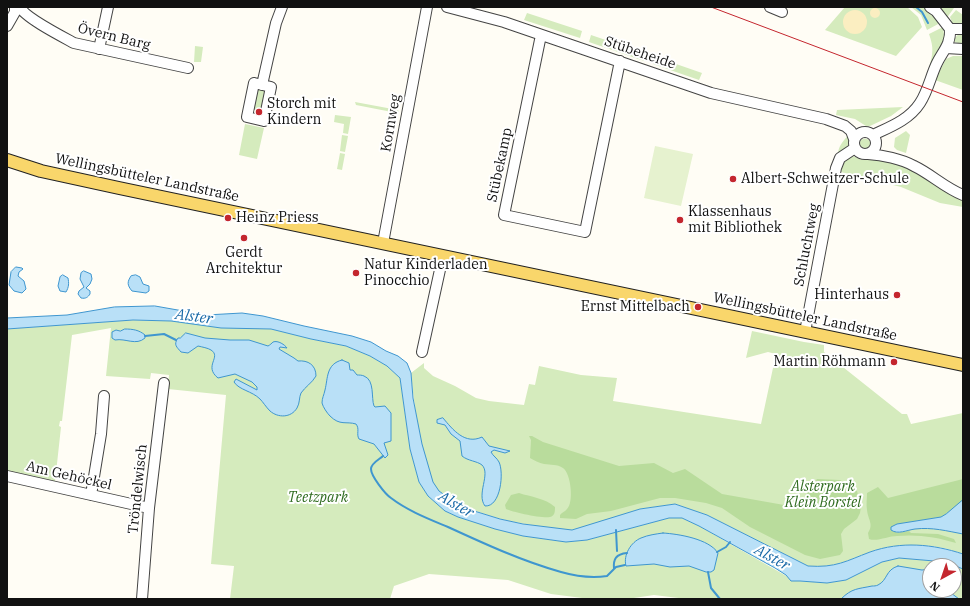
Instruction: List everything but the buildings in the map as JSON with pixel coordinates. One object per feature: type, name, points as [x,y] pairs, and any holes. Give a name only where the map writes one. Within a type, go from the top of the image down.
[{"type":"main road","name":"Wellingsbütteler Landstraße","points":[[7,160],[41,171],[112,187],[963,365]]},
{"type":"street","points":[[7,26],[15,12],[15,7]]},
{"type":"street","name":"Övern Barg","points":[[20,7],[20,10],[58,35],[74,43],[188,68]]},
{"type":"street","points":[[99,49],[108,7]]},
{"type":"street","points":[[262,85],[276,23],[282,7]]},
{"type":"street","name":"Kornweg","points":[[383,243],[427,7]]},
{"type":"street","name":"Stübeheide","points":[[447,7],[501,21],[711,93],[826,120],[845,126],[851,131],[855,144]]},
{"type":"street","points":[[770,7],[782,12]]},
{"type":"street","points":[[930,7],[936,11],[950,29],[949,42],[937,62],[920,102],[908,116],[896,124],[868,133],[859,134],[855,144],[860,154],[883,156],[913,165],[944,186],[963,195]]},
{"type":"street","points":[[950,29],[963,29]]},
{"type":"street","name":"Stübekamp","points":[[541,35],[504,215],[585,232],[620,61]]},
{"type":"street","points":[[946,48],[963,49]]},
{"type":"street","name":"Stübeheide","points":[[826,120],[830,118],[846,121],[868,133]]},
{"type":"street","points":[[868,133],[876,140],[874,150],[868,154]]},
{"type":"street","name":"Schluchtweg","points":[[805,332],[836,168],[840,158],[855,144]]},
{"type":"street","points":[[876,146],[883,156]]},
{"type":"street","points":[[422,352],[443,256]]},
{"type":"street","name":"Tröndelwisch","points":[[142,599],[149,508],[164,383]]},
{"type":"street","points":[[91,495],[101,434],[104,396]]},
{"type":"street","name":"Am Gehöckel","points":[[7,476],[149,508]]},
{"type":"green space","points":[[845,7],[907,7],[918,17],[922,27],[896,56],[825,30]]},
{"type":"green space","points":[[911,7],[923,7],[940,23],[927,30],[921,15]]},
{"type":"green space","points":[[934,7],[952,7],[954,8],[946,19]]},
{"type":"green space","points":[[956,10],[963,15],[963,25],[953,25],[950,17]]},
{"type":"green space","points":[[527,13],[582,31],[580,38],[524,20]]},
{"type":"green space","points":[[943,27],[943,45],[929,68],[932,43],[929,34]]},
{"type":"green space","points":[[963,33],[963,44],[954,42],[959,34]]},
{"type":"green space","points":[[591,35],[647,54],[644,61],[589,42]]},
{"type":"green space","points":[[195,46],[203,47],[201,62],[194,62]]},
{"type":"green space","points":[[953,56],[963,56],[963,90],[935,80],[946,59]]},
{"type":"green space","points":[[656,57],[702,73],[699,80],[653,64]]},
{"type":"green space","points":[[255,88],[267,90],[261,116],[250,114]]},
{"type":"green space","points":[[355,102],[398,110],[399,112],[397,113],[356,105]]},
{"type":"green space","points":[[903,107],[891,116],[870,126],[866,126],[855,119],[836,115],[837,110]]},
{"type":"green space","points":[[335,115],[351,117],[348,134],[343,133],[344,124],[334,122]]},
{"type":"green space","points":[[245,124],[264,128],[257,159],[239,155]]},
{"type":"green space","points":[[906,131],[910,135],[906,153],[897,150],[894,147],[895,138]]},
{"type":"green space","points":[[342,135],[348,136],[345,152],[340,151]]},
{"type":"green space","points":[[848,135],[851,141],[849,145],[838,155],[840,147]]},
{"type":"green space","points":[[863,139],[867,139],[869,140],[869,148],[863,149],[860,146],[860,142]]},
{"type":"green space","points":[[655,146],[693,154],[681,206],[644,198]]},
{"type":"green space","points":[[340,153],[345,154],[342,170],[337,169]]},
{"type":"green space","points":[[853,156],[862,160],[873,157],[903,164],[963,198],[963,207],[940,203],[901,187],[841,172],[843,161]]},
{"type":"green space","name":"Teetzpark","points":[[133,320],[171,321],[271,329],[346,346],[370,356],[387,366],[400,378],[410,449],[419,482],[428,496],[445,511],[458,517],[523,536],[566,542],[587,540],[669,518],[682,518],[699,526],[795,581],[827,583],[846,580],[882,562],[899,558],[922,560],[922,598],[962,598],[962,569],[963,599],[687,599],[654,595],[627,599],[590,599],[551,594],[508,580],[429,574],[394,586],[390,599],[230,599],[234,566],[211,564],[226,395],[168,389],[169,375],[151,373],[150,379],[106,376],[111,328],[72,335],[62,421],[60,421],[59,426],[61,427],[55,482],[7,471],[7,329]]},
{"type":"green space","name":"Alsterpark Klein Borstel","points":[[752,331],[824,345],[824,352],[902,414],[907,414],[911,424],[963,413],[963,554],[934,546],[906,545],[878,549],[834,565],[808,566],[707,515],[675,504],[640,509],[598,523],[572,530],[565,530],[510,521],[472,510],[442,495],[433,482],[423,452],[411,373],[424,363],[424,368],[433,376],[476,398],[489,401],[524,405],[529,384],[535,385],[539,366],[581,375],[617,378],[613,401],[761,424],[776,354],[768,352],[746,358]]},
{"type":"green space","points":[[529,436],[543,442],[619,466],[654,463],[673,473],[685,469],[722,494],[801,508],[809,489],[817,479],[840,480],[857,491],[861,507],[860,513],[857,519],[844,529],[841,534],[843,551],[840,555],[820,559],[805,555],[750,527],[722,508],[706,503],[675,498],[660,498],[611,511],[587,514],[576,519],[560,518],[560,515],[569,506],[570,501],[571,488],[568,476],[566,471],[561,467],[542,464],[530,458],[531,440]]},
{"type":"green space","points":[[963,479],[963,500],[946,514],[941,517],[897,524],[891,527],[897,533],[909,531],[911,533],[938,534],[954,539],[956,543],[942,539],[912,535],[894,536],[875,540],[869,539],[868,533],[871,524],[867,508],[867,493],[878,487],[888,498]]},
{"type":"green space","points":[[519,493],[551,504],[555,507],[554,514],[550,517],[541,517],[506,509],[505,505],[511,495]]},
{"type":"sand","points":[[873,8],[877,8],[879,9],[879,17],[873,18],[870,15],[870,11]]},
{"type":"sand","points":[[855,10],[864,13],[867,22],[864,31],[855,34],[846,31],[843,22],[846,13]]},
{"type":"water","points":[[16,267],[23,269],[19,272],[18,276],[24,281],[26,289],[22,293],[14,291],[9,285],[11,272]]},
{"type":"water","points":[[84,271],[91,274],[92,279],[86,288],[90,291],[90,294],[87,298],[81,298],[78,294],[84,287],[80,279],[81,273]]},
{"type":"water","points":[[63,275],[68,278],[69,283],[66,292],[60,291],[58,286],[60,277]]},
{"type":"water","points":[[136,275],[140,277],[143,284],[149,286],[149,291],[146,293],[132,291],[128,285],[128,282],[131,276]]},
{"type":"water","name":"Alster","points":[[155,306],[206,315],[242,313],[263,316],[352,336],[371,342],[398,356],[407,363],[411,373],[413,398],[422,444],[433,482],[439,491],[453,501],[471,510],[500,519],[523,524],[572,530],[640,509],[675,504],[707,515],[808,566],[834,565],[870,552],[893,546],[917,545],[940,548],[963,554],[963,569],[962,558],[922,558],[922,560],[899,558],[882,562],[846,580],[827,583],[791,581],[786,575],[775,568],[682,518],[669,518],[587,540],[566,542],[523,536],[495,529],[458,517],[445,511],[428,496],[419,482],[410,449],[400,378],[387,366],[370,356],[346,346],[271,329],[221,328],[171,321],[133,320],[7,329],[7,318],[67,315],[114,307]]},
{"type":"water","points":[[125,329],[138,331],[145,335],[145,338],[134,342],[115,340],[112,338],[112,332]]},
{"type":"water","points":[[186,333],[205,338],[249,340],[268,346],[273,342],[279,342],[287,348],[280,347],[279,349],[298,361],[305,361],[311,364],[315,369],[316,376],[301,393],[298,406],[294,411],[291,414],[280,416],[270,411],[257,396],[239,387],[234,382],[236,379],[257,390],[257,387],[252,382],[235,374],[218,378],[212,370],[215,356],[211,350],[198,346],[188,353],[181,352],[176,346],[176,342],[178,338]]},
{"type":"water","points":[[342,360],[349,363],[350,370],[353,370],[357,375],[364,376],[370,381],[374,406],[385,406],[391,413],[391,441],[384,443],[388,455],[385,458],[374,444],[359,439],[356,424],[337,421],[329,415],[323,406],[322,400],[330,368]]},
{"type":"water","points":[[443,418],[455,431],[465,438],[476,439],[482,437],[489,446],[510,451],[505,453],[494,450],[491,452],[499,462],[501,481],[498,495],[495,501],[490,505],[485,506],[482,496],[485,474],[482,465],[462,456],[460,441],[451,434],[445,425],[437,423],[437,420]]},
{"type":"water","points":[[963,500],[963,534],[927,529],[915,529],[900,532],[891,530],[891,527],[897,524],[941,517]]},
{"type":"water","points":[[663,533],[693,538],[714,548],[718,553],[714,570],[711,572],[706,572],[689,566],[670,567],[654,564],[626,566],[625,562],[627,553],[637,540]]},
{"type":"water","points":[[898,566],[922,570],[922,598],[959,599],[841,599],[855,590],[878,585],[894,568]]},
{"type":"waterway","points":[[916,7],[922,12],[928,23]]},
{"type":"waterway","points":[[145,336],[164,334],[176,340]]},
{"type":"waterway","points":[[383,456],[371,467],[373,476],[379,485],[388,496],[411,511],[426,518],[490,546],[546,568],[578,576],[607,576],[616,567],[625,565]]},
{"type":"waterway","points":[[616,530],[617,551]]},
{"type":"waterway","points":[[717,552],[726,547],[730,542]]},
{"type":"waterway","points":[[614,569],[614,562],[616,558],[627,553]]},
{"type":"waterway","points":[[708,572],[711,588],[720,599]]},
{"type":"tram line","points":[[711,7],[963,102]]},
{"type":"place","name":"Storch mit Kindern","points":[[259,112]]},
{"type":"place","name":"Albert-Schweitzer-Schule","points":[[733,179]]},
{"type":"place","name":"Heinz Priess","points":[[228,218]]},
{"type":"place","name":"Klassenhaus mit Bibliothek","points":[[680,220]]},
{"type":"place","name":"Gerdt Architektur","points":[[244,238]]},
{"type":"place","name":"Natur Kinderladen Pinocchio","points":[[356,273]]},
{"type":"place","name":"Hinterhaus","points":[[897,295]]},
{"type":"place","name":"Ernst Mittelbach","points":[[698,307]]},
{"type":"place","name":"Martin Röhmann","points":[[894,362]]}]
